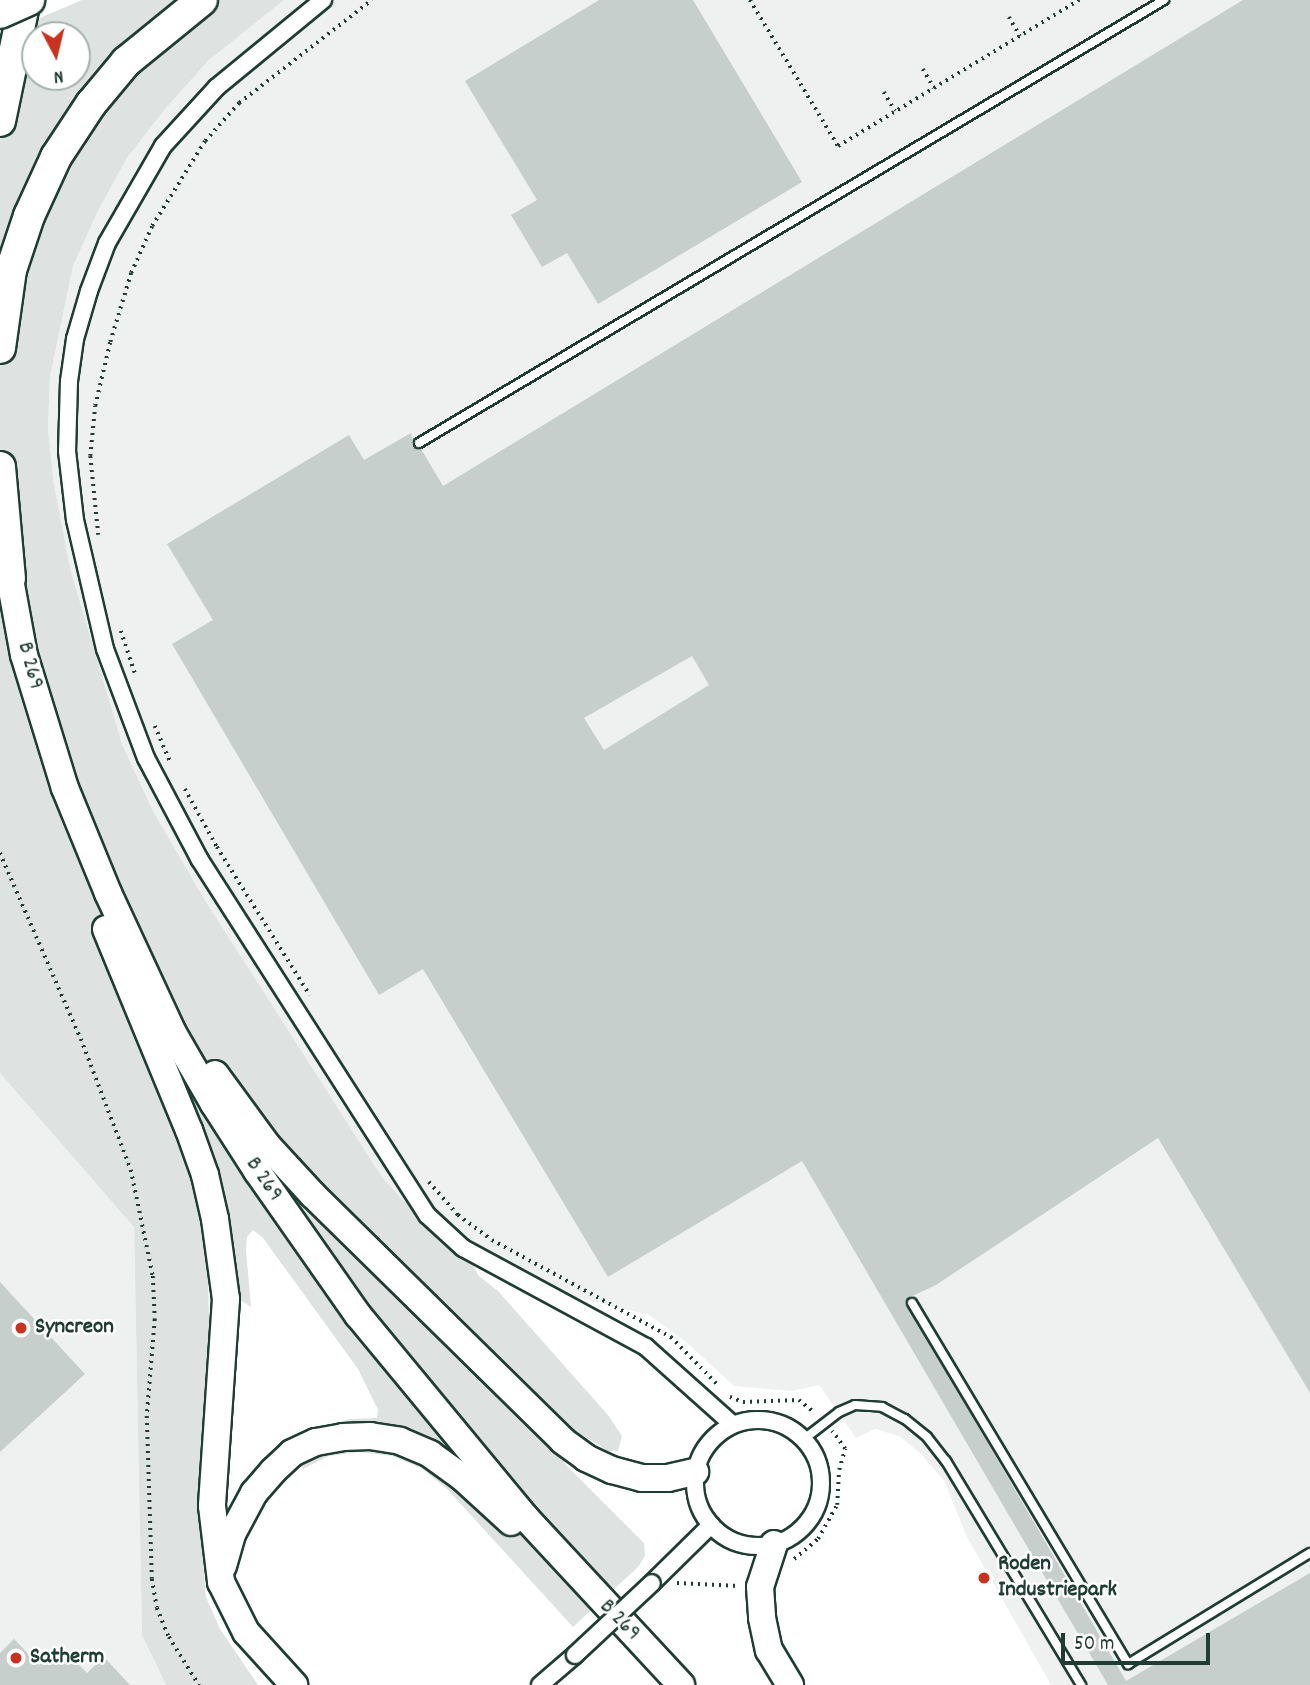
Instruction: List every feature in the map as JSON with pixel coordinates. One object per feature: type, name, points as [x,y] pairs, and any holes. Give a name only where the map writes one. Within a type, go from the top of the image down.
[{"type":"highway","points":[[0,43],[9,0]]},
{"type":"highway","points":[[0,13],[27,0]]},
{"type":"highway","points":[[0,121],[27,0]]},
{"type":"highway","points":[[0,348],[11,270],[29,216],[56,157],[91,104],[126,62],[202,0]]},
{"type":"highway","points":[[0,467],[9,579]]},
{"type":"highway","points":[[0,523],[9,579]]},
{"type":"main road","name":"B 269","points":[[9,579],[24,655],[65,788],[114,926],[214,1104],[264,1182],[358,1315],[526,1518],[681,1685]]},
{"type":"main road","points":[[0,614],[50,793],[114,926],[173,1062],[243,1177],[348,1322],[517,1527]]},
{"type":"main road","points":[[114,926],[183,1029],[267,1145],[312,1194],[524,1405],[578,1452],[612,1470],[642,1478],[668,1478],[695,1472]]},
{"type":"main road","points":[[114,926],[205,1175],[215,1220],[226,1300],[212,1506],[221,1582],[246,1632],[294,1685]]},
{"type":"main road","points":[[221,1582],[232,1534],[254,1493],[292,1453],[316,1442],[343,1437],[369,1436],[400,1441],[430,1454],[517,1527],[674,1685]]},
{"type":"main road","points":[[781,1554],[760,1587],[769,1650],[790,1685]]},
{"type":"street","points":[[323,0],[217,87],[163,146],[107,243],[89,291],[75,339],[69,381],[67,451],[75,520],[105,649],[146,758],[200,860],[411,1195],[427,1215],[463,1248],[646,1348],[732,1424]]},
{"type":"street","points":[[763,1419],[785,1425],[804,1439],[815,1454],[821,1472],[821,1491],[816,1509],[806,1525],[791,1537],[781,1554],[740,1544],[711,1525],[700,1509],[695,1491],[695,1472],[708,1443],[732,1424],[763,1419]]},
{"type":"street","points":[[540,1685],[711,1525]]},
{"type":"lane","points":[[419,443],[1164,0]]},
{"type":"lane","points":[[912,1303],[1128,1664],[1310,1553]]},
{"type":"lane","points":[[804,1439],[855,1405],[882,1407],[905,1419],[927,1437],[946,1461],[1081,1685]]},
{"type":"path","points":[[100,544],[90,456],[95,406],[127,285],[152,226],[205,141],[239,103],[372,0]]},
{"type":"path","points":[[750,0],[838,146],[1079,0]]},
{"type":"path","points":[[1009,17],[1020,36]]},
{"type":"path","points":[[922,69],[934,88]]},
{"type":"path","points":[[884,92],[895,111]]},
{"type":"path","points":[[120,627],[137,679]]},
{"type":"path","points":[[151,716],[171,764]]},
{"type":"path","points":[[184,788],[217,847],[312,999]]},
{"type":"path","points":[[0,853],[81,1039],[113,1119],[134,1182],[153,1276],[155,1319],[147,1416],[152,1579],[157,1608],[169,1637],[199,1685]]},
{"type":"path","points":[[423,1173],[458,1215],[492,1240],[671,1337],[732,1398],[743,1402],[799,1400],[825,1423],[845,1449],[839,1470],[837,1505],[818,1539],[781,1554]]},
{"type":"path","points":[[670,1588],[679,1582],[760,1587]]},
{"type":"shaded area","points":[[82,0],[284,0],[209,60],[166,108],[127,158],[99,209],[73,266],[50,377],[48,428],[54,485],[71,572],[122,744],[153,811],[203,897],[382,1177],[445,1246],[470,1260],[479,1276],[498,1291],[608,1415],[622,1436],[618,1451],[608,1451],[574,1430],[564,1463],[644,1543],[645,1556],[638,1567],[573,1627],[447,1489],[421,1468],[392,1456],[360,1452],[329,1456],[303,1469],[284,1442],[307,1430],[351,1419],[377,1418],[378,1410],[358,1369],[263,1238],[253,1230],[247,1237],[246,1250],[251,1307],[208,1280],[210,1348],[202,1472],[202,1551],[206,1597],[220,1629],[258,1685],[166,1685],[142,1635],[134,1227],[0,1073],[0,35],[21,26],[21,91],[91,91],[91,21],[33,21]]},
{"type":"shaded area","points":[[284,0],[1310,0],[1310,1685],[1051,1685],[966,1535],[945,1482],[921,1454],[899,1436],[875,1429],[856,1438],[819,1385],[792,1391],[734,1386],[685,1341],[649,1315],[499,1279],[445,1246],[382,1177],[203,897],[153,811],[122,744],[94,657],[71,572],[54,485],[48,428],[50,377],[73,266],[99,209],[127,158],[166,108],[209,60]]},
{"type":"shaded area","points":[[0,1073],[134,1226],[142,1635],[166,1685],[0,1685]]},
{"type":"building","points":[[599,0],[693,0],[802,182],[598,304],[567,253],[542,267],[511,215],[537,200],[465,81]]},
{"type":"building","points":[[1243,0],[1310,0],[1310,1393],[1158,1138],[936,1285],[908,1298],[906,1302],[1126,1681],[1310,1573],[1310,1685],[1108,1685],[802,1161],[608,1277],[423,969],[379,995],[172,644],[213,620],[167,544],[349,435],[364,460],[411,433],[414,447],[421,449],[443,486]],"holes":[[[692,656],[709,685],[604,750],[584,718]]]},
{"type":"building","name":"Syncreon","points":[[0,1282],[85,1374],[0,1452]]},
{"type":"building","name":"Satherm","points":[[14,1639],[39,1665],[60,1645],[87,1673],[104,1657],[130,1685],[0,1685],[0,1653]]},
{"type":"place","name":"Syncreon","points":[[21,1328]]},
{"type":"place","name":"Roden Industriepark","points":[[984,1578]]},
{"type":"place","name":"Satherm","points":[[16,1658]]}]
